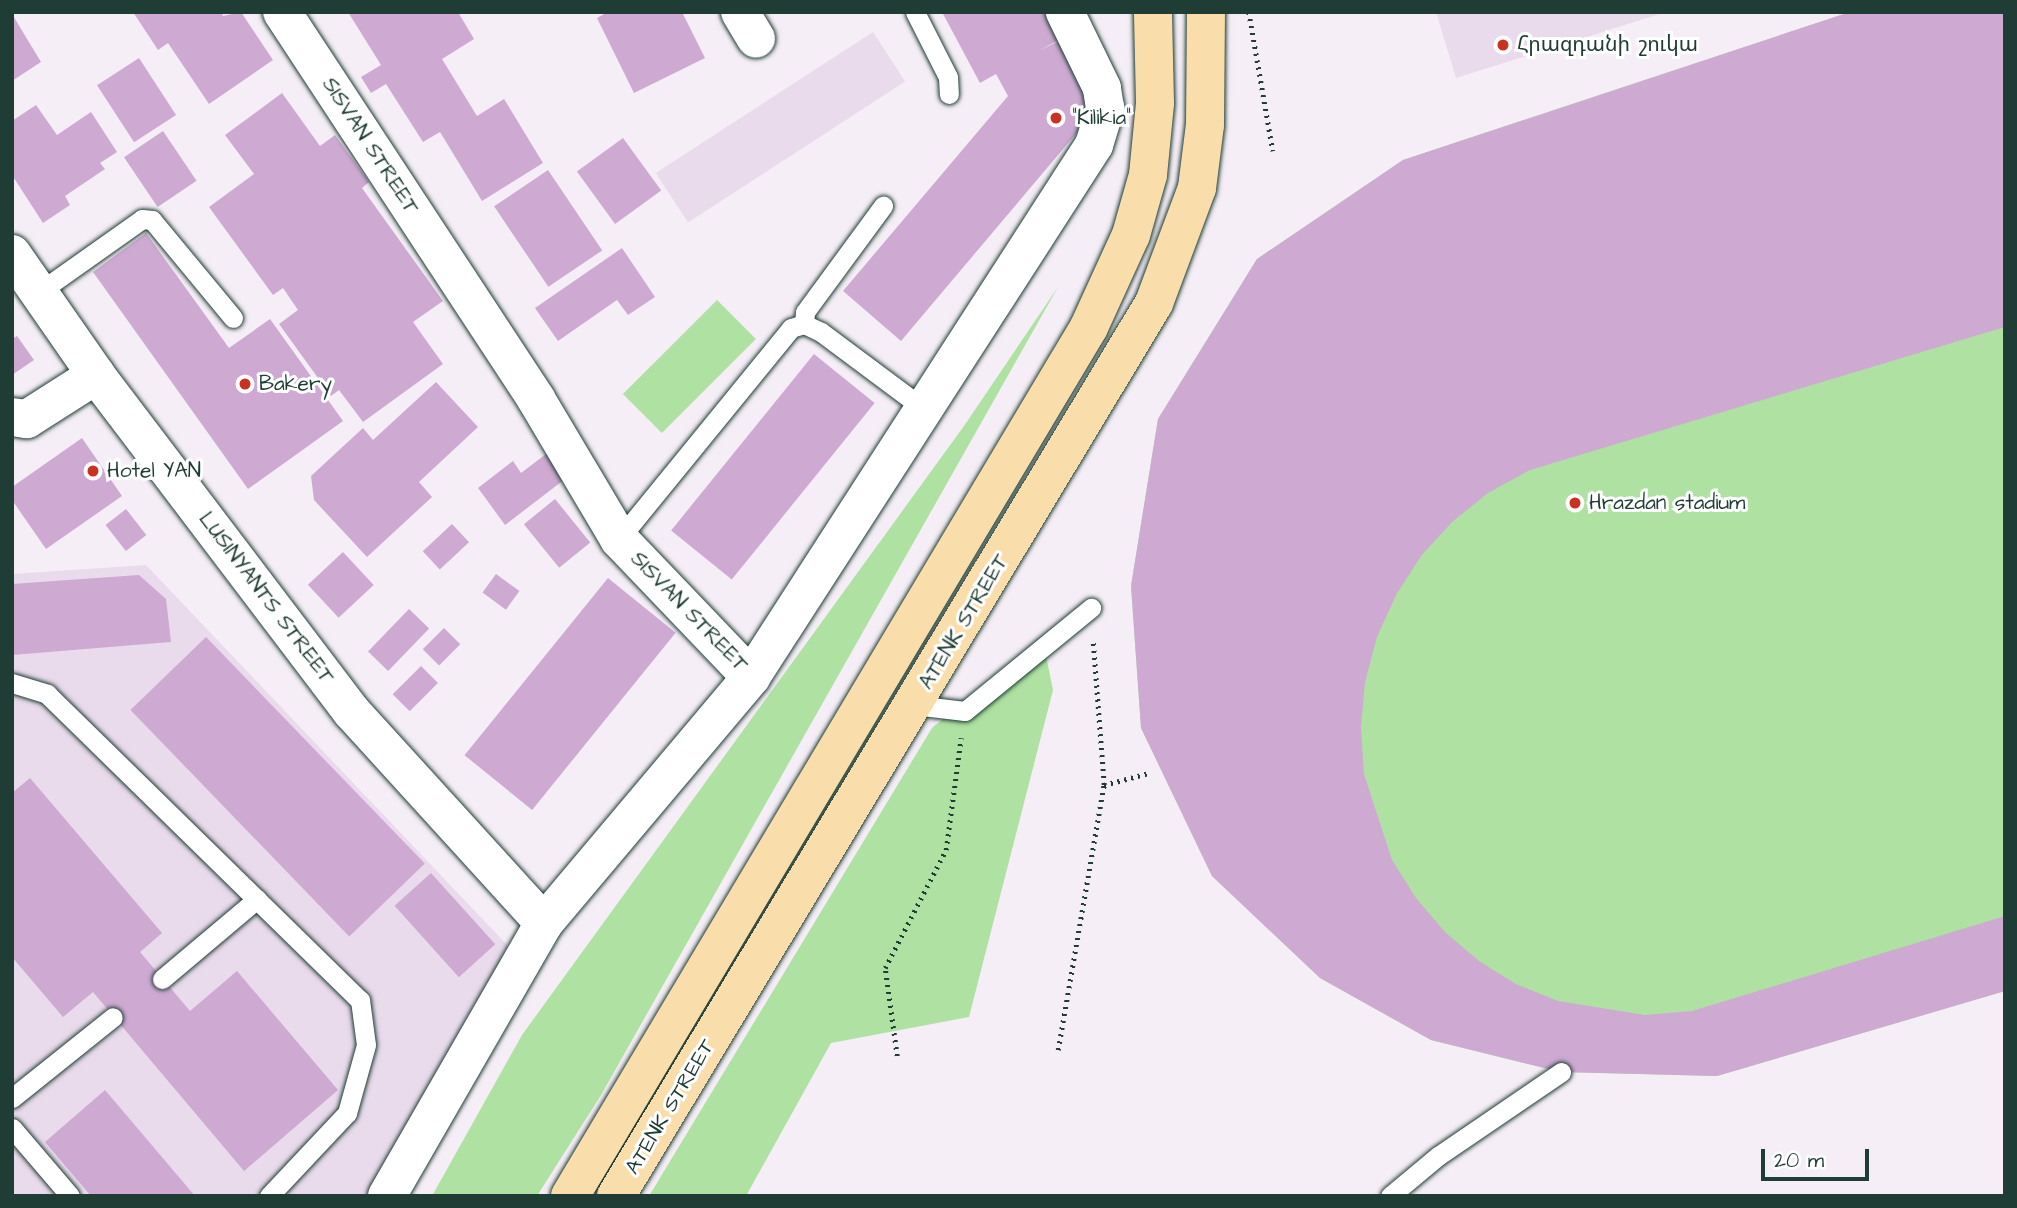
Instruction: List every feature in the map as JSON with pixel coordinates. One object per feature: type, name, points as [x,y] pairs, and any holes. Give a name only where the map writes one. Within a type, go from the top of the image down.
[{"type":"main road","name":"ATENK STREET","points":[[570,1196],[1089,327],[1131,235],[1147,174],[1155,103],[1153,12]]},
{"type":"main road","name":"ATENK STREET","points":[[616,1196],[1115,373],[1178,247],[1197,188],[1205,125],[1206,12]]},
{"type":"street","name":"SISVAN STREET","points":[[282,12],[536,398],[620,539],[751,677],[544,923],[387,1196]]},
{"type":"street","points":[[751,677],[1102,126],[1102,88],[1065,12]]},
{"type":"street","name":"LUSINYANTS STREET","points":[[12,254],[96,375],[351,711],[544,923]]},
{"type":"street","points":[[12,417],[27,419],[96,375]]},
{"type":"lane","points":[[915,12],[948,77],[949,94]]},
{"type":"lane","points":[[804,324],[805,312],[883,206]]},
{"type":"lane","points":[[39,292],[142,219],[152,220],[233,318]]},
{"type":"lane","points":[[620,539],[791,328],[804,324]]},
{"type":"lane","points":[[804,324],[923,408]]},
{"type":"lane","points":[[914,705],[965,711],[1091,608]]},
{"type":"lane","points":[[12,683],[47,694],[360,1000],[366,1045],[347,1113],[270,1196]]},
{"type":"lane","points":[[162,979],[257,899]]},
{"type":"lane","points":[[12,1098],[113,1017]]},
{"type":"lane","points":[[1390,1196],[1438,1156],[1561,1072]]},
{"type":"lane","points":[[12,1128],[70,1196]]},
{"type":"path","points":[[1250,12],[1273,151]]},
{"type":"path","points":[[1058,1050],[1104,785],[1091,608]]},
{"type":"path","points":[[897,1056],[885,968],[946,850],[965,711]]},
{"type":"path","points":[[1104,785],[1149,773]]},
{"type":"shaded area","name":"Հրազդանի շուկա","points":[[1436,12],[1666,12],[1456,78]]},
{"type":"shaded area","points":[[873,32],[905,81],[688,223],[656,173]]},
{"type":"shaded area","points":[[146,565],[512,950],[371,1196],[12,1196],[12,574]]},
{"type":"green space","name":"Hrazdan stadium","points":[[1850,12],[2005,12],[2005,991],[1717,1076],[1561,1072],[1431,1040],[1320,978],[1212,876],[1141,728],[1131,586],[1158,419],[1257,259],[1403,160]]},
{"type":"green space","points":[[1058,287],[601,1095],[537,1196],[432,1196],[522,1035],[964,426]]},
{"type":"green space","points":[[717,300],[756,339],[662,433],[623,394]]},
{"type":"green space","points":[[1042,636],[1053,690],[969,1017],[831,1043],[746,1196],[649,1196],[932,728]]},
{"type":"building","points":[[133,12],[221,12],[223,16],[241,12],[273,60],[209,104],[168,43],[158,50]]},
{"type":"building","points":[[348,12],[458,12],[474,39],[442,59],[477,116],[504,99],[543,163],[482,201],[440,132],[423,142],[386,84],[371,93],[361,77],[381,65]]},
{"type":"building","points":[[608,12],[682,12],[705,58],[634,93],[597,18]]},
{"type":"building","points":[[942,12],[1044,12],[1059,40],[1038,51],[1059,41],[1088,95],[1085,123],[901,341],[843,291],[1008,96],[996,74],[980,83]]},
{"type":"building","points":[[1850,12],[2005,12],[2005,327],[1530,470],[1488,493],[1452,522],[1421,556],[1396,595],[1377,637],[1365,682],[1361,728],[1364,774],[1392,860],[1416,898],[1445,932],[1479,961],[1516,984],[1558,1001],[1645,1015],[1692,1011],[2005,916],[2005,991],[1717,1076],[1561,1072],[1431,1040],[1320,978],[1212,876],[1141,728],[1131,586],[1158,419],[1257,259],[1403,160]]},
{"type":"building","points":[[12,14],[41,62],[12,81]]},
{"type":"building","points":[[139,58],[176,115],[134,142],[97,85]]},
{"type":"building","points":[[282,93],[320,146],[335,135],[369,182],[362,188],[443,301],[413,322],[443,364],[363,422],[339,390],[331,396],[279,324],[298,310],[283,288],[273,295],[209,207],[254,174],[225,135]]},
{"type":"building","points":[[36,105],[57,135],[91,112],[117,152],[100,163],[105,169],[65,196],[70,205],[43,223],[12,175],[12,121]]},
{"type":"building","points":[[163,131],[197,181],[158,207],[124,157]]},
{"type":"building","points":[[623,138],[661,191],[615,224],[577,172]]},
{"type":"building","points":[[548,170],[602,250],[548,287],[494,206]]},
{"type":"building","name":"Bakery","points":[[146,233],[229,348],[270,319],[343,421],[248,489],[93,272]]},
{"type":"building","points":[[622,248],[655,297],[628,315],[617,300],[558,341],[535,308]]},
{"type":"building","points":[[17,336],[34,360],[12,375],[12,339]]},
{"type":"building","points":[[814,354],[875,403],[732,579],[671,530]]},
{"type":"building","points":[[436,382],[478,427],[419,482],[432,497],[367,557],[314,500],[311,476],[363,428],[373,440]]},
{"type":"building","points":[[82,438],[122,496],[46,549],[12,500],[12,487]]},
{"type":"building","points":[[550,451],[569,476],[505,525],[478,488],[513,461],[521,473]]},
{"type":"building","points":[[555,499],[590,543],[559,568],[524,524]]},
{"type":"building","points":[[126,509],[146,535],[126,551],[106,525]]},
{"type":"building","points":[[452,524],[469,542],[440,570],[423,551]]},
{"type":"building","points":[[343,552],[374,585],[339,618],[308,585]]},
{"type":"building","points":[[496,574],[519,591],[506,610],[482,593]]},
{"type":"building","points":[[139,575],[166,599],[171,642],[12,655],[12,584]]},
{"type":"building","points":[[608,578],[676,633],[532,810],[465,755]]},
{"type":"building","points":[[409,609],[429,628],[388,671],[368,651]]},
{"type":"building","points":[[444,628],[460,644],[439,665],[423,649]]},
{"type":"building","points":[[206,637],[425,864],[349,937],[130,710]]},
{"type":"building","points":[[421,666],[438,683],[410,711],[393,694]]},
{"type":"building","points":[[30,778],[162,933],[140,952],[190,1011],[237,971],[338,1090],[244,1171],[93,992],[63,1017],[12,957],[12,793]]},
{"type":"building","points":[[431,873],[495,944],[459,977],[395,906]]},
{"type":"building","points":[[105,1090],[195,1196],[91,1196],[45,1142]]},
{"type":"place","name":"Հրազդանի շուկա","points":[[1503,45]]},
{"type":"place","name":"\"Kilikia\"","points":[[1056,118]]},
{"type":"place","name":"Bakery","points":[[245,384]]},
{"type":"place","name":"Hotel YAN","points":[[93,471]]},
{"type":"place","name":"Hrazdan stadium","points":[[1575,503]]}]
